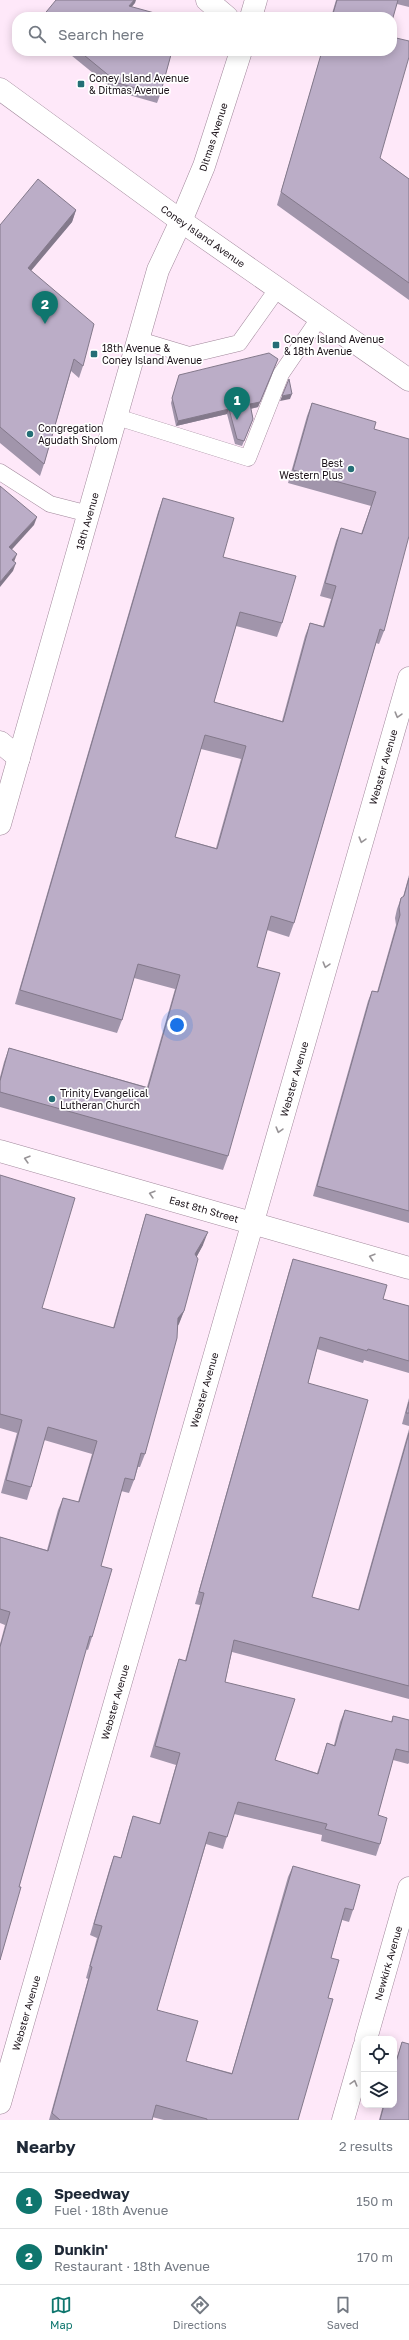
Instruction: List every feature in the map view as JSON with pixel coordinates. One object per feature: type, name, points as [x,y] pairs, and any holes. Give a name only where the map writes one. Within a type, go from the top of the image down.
[{"type":"street","points":[[207,0],[221,12]]},
{"type":"street","points":[[252,12],[256,0]]},
{"type":"street","name":"Ditmas Avenue","points":[[181,221],[204,166],[238,56]]},
{"type":"street","name":"Coney Island Avenue","points":[[0,89],[181,221],[409,380]]},
{"type":"street","name":"18th Avenue","points":[[0,824],[158,270],[181,221]]},
{"type":"street","name":"Webster Avenue","points":[[0,2103],[409,678]]},
{"type":"street","points":[[0,742],[19,758]]},
{"type":"street","name":"East 8th Street","points":[[0,1151],[409,1268]]},
{"type":"street","name":"Newkirk Avenue","points":[[367,2036],[409,1888]]},
{"type":"street","points":[[343,2120],[361,2057]]},
{"type":"lane","points":[[139,340],[189,356],[239,343],[278,288]]},
{"type":"lane","points":[[117,417],[248,458],[281,374],[320,317]]},
{"type":"lane","points":[[0,472],[50,504],[89,514]]},
{"type":"building","points":[[56,0],[134,0],[129,6],[151,12],[46,12]]},
{"type":"building","points":[[337,0],[398,0],[395,12],[333,12]]},
{"type":"building","points":[[397,38],[409,41],[409,57],[380,158],[409,179],[409,283],[281,192],[321,56],[397,56]]},
{"type":"building","points":[[85,56],[171,56],[160,95],[118,83]]},
{"type":"building","points":[[38,179],[76,210],[28,268],[94,324],[83,366],[74,359],[44,464],[0,427],[0,225]]},
{"type":"building","points":[[269,353],[278,359],[260,402],[250,404],[253,419],[244,441],[237,439],[229,409],[178,421],[172,398],[179,375]]},
{"type":"building","points":[[289,379],[292,394],[282,396]]},
{"type":"building","points":[[312,403],[376,422],[374,429],[409,439],[409,536],[384,631],[380,629],[294,923],[271,916],[257,967],[280,973],[228,1156],[0,1092],[0,1081],[9,1048],[148,1088],[180,975],[138,964],[122,1020],[20,990],[163,498],[234,518],[223,557],[296,576],[282,623],[240,612],[214,702],[283,722],[310,623],[324,627],[336,586],[325,583],[341,528],[362,534],[376,492],[293,470]],"holes":[[[205,735],[246,746],[217,849],[175,837]]]},
{"type":"building","points":[[0,486],[37,517],[9,547],[17,554],[12,560],[16,563],[0,582]]},
{"type":"building","points":[[409,878],[409,1211],[317,1186],[372,991],[378,992],[400,915],[399,907],[401,898],[404,896]]},
{"type":"building","points":[[0,1175],[75,1198],[42,1308],[114,1328],[146,1214],[208,1232],[195,1254],[198,1259],[184,1311],[178,1318],[177,1338],[145,1454],[141,1453],[134,1480],[125,1478],[101,1566],[112,1569],[92,1637],[90,1636],[19,1887],[21,1887],[0,1960],[0,1647],[10,1612],[0,1609],[0,1537],[48,1551],[63,1498],[79,1502],[97,1441],[48,1427],[31,1487],[6,1480],[22,1420],[0,1414]]},
{"type":"building","points":[[293,1259],[387,1285],[383,1299],[409,1306],[409,1361],[368,1349],[367,1351],[320,1337],[308,1383],[368,1400],[312,1597],[359,1610],[409,1433],[409,1686],[234,1640],[225,1682],[295,1699],[275,1760],[318,1774],[327,1743],[335,1746],[345,1710],[392,1722],[393,1716],[409,1720],[409,1752],[396,1749],[378,1815],[387,1818],[380,1844],[325,1829],[327,1824],[238,1802],[227,1837],[209,1832],[157,2010],[198,2021],[186,2061],[232,2074],[293,1866],[360,1885],[353,1910],[345,1908],[331,1958],[339,1960],[328,1998],[333,1999],[298,2120],[207,2120],[156,2105],[152,2120],[60,2120],[52,2113],[92,1967],[90,1966],[102,1926],[94,1924],[114,1856],[121,1858],[133,1816],[160,1824],[180,1753],[155,1746],[179,1659],[186,1661],[204,1593],[199,1592]]},
{"type":"building","points":[[409,1402],[409,1413],[406,1413]]},
{"type":"building","points":[[402,2042],[409,2044],[409,2120],[380,2120],[383,2108],[397,2108],[397,2059]]},
{"type":"place","name":"Coney Island Avenue & Ditmas Avenue","points":[[81,84]]},
{"type":"place","name":"Dunkin'","points":[[45,324]]},
{"type":"place","name":"Coney Island Avenue & 18th Avenue","points":[[276,345]]},
{"type":"place","name":"18th Avenue & Coney Island Avenue","points":[[94,354]]},
{"type":"place","name":"Speedway","points":[[237,420]]},
{"type":"place","name":"Congregation Agudath Sholom","points":[[30,434]]},
{"type":"place","name":"Best Western Plus","points":[[351,469]]},
{"type":"place","name":"Trinity Evangelical Lutheran Church","points":[[52,1099]]}]
